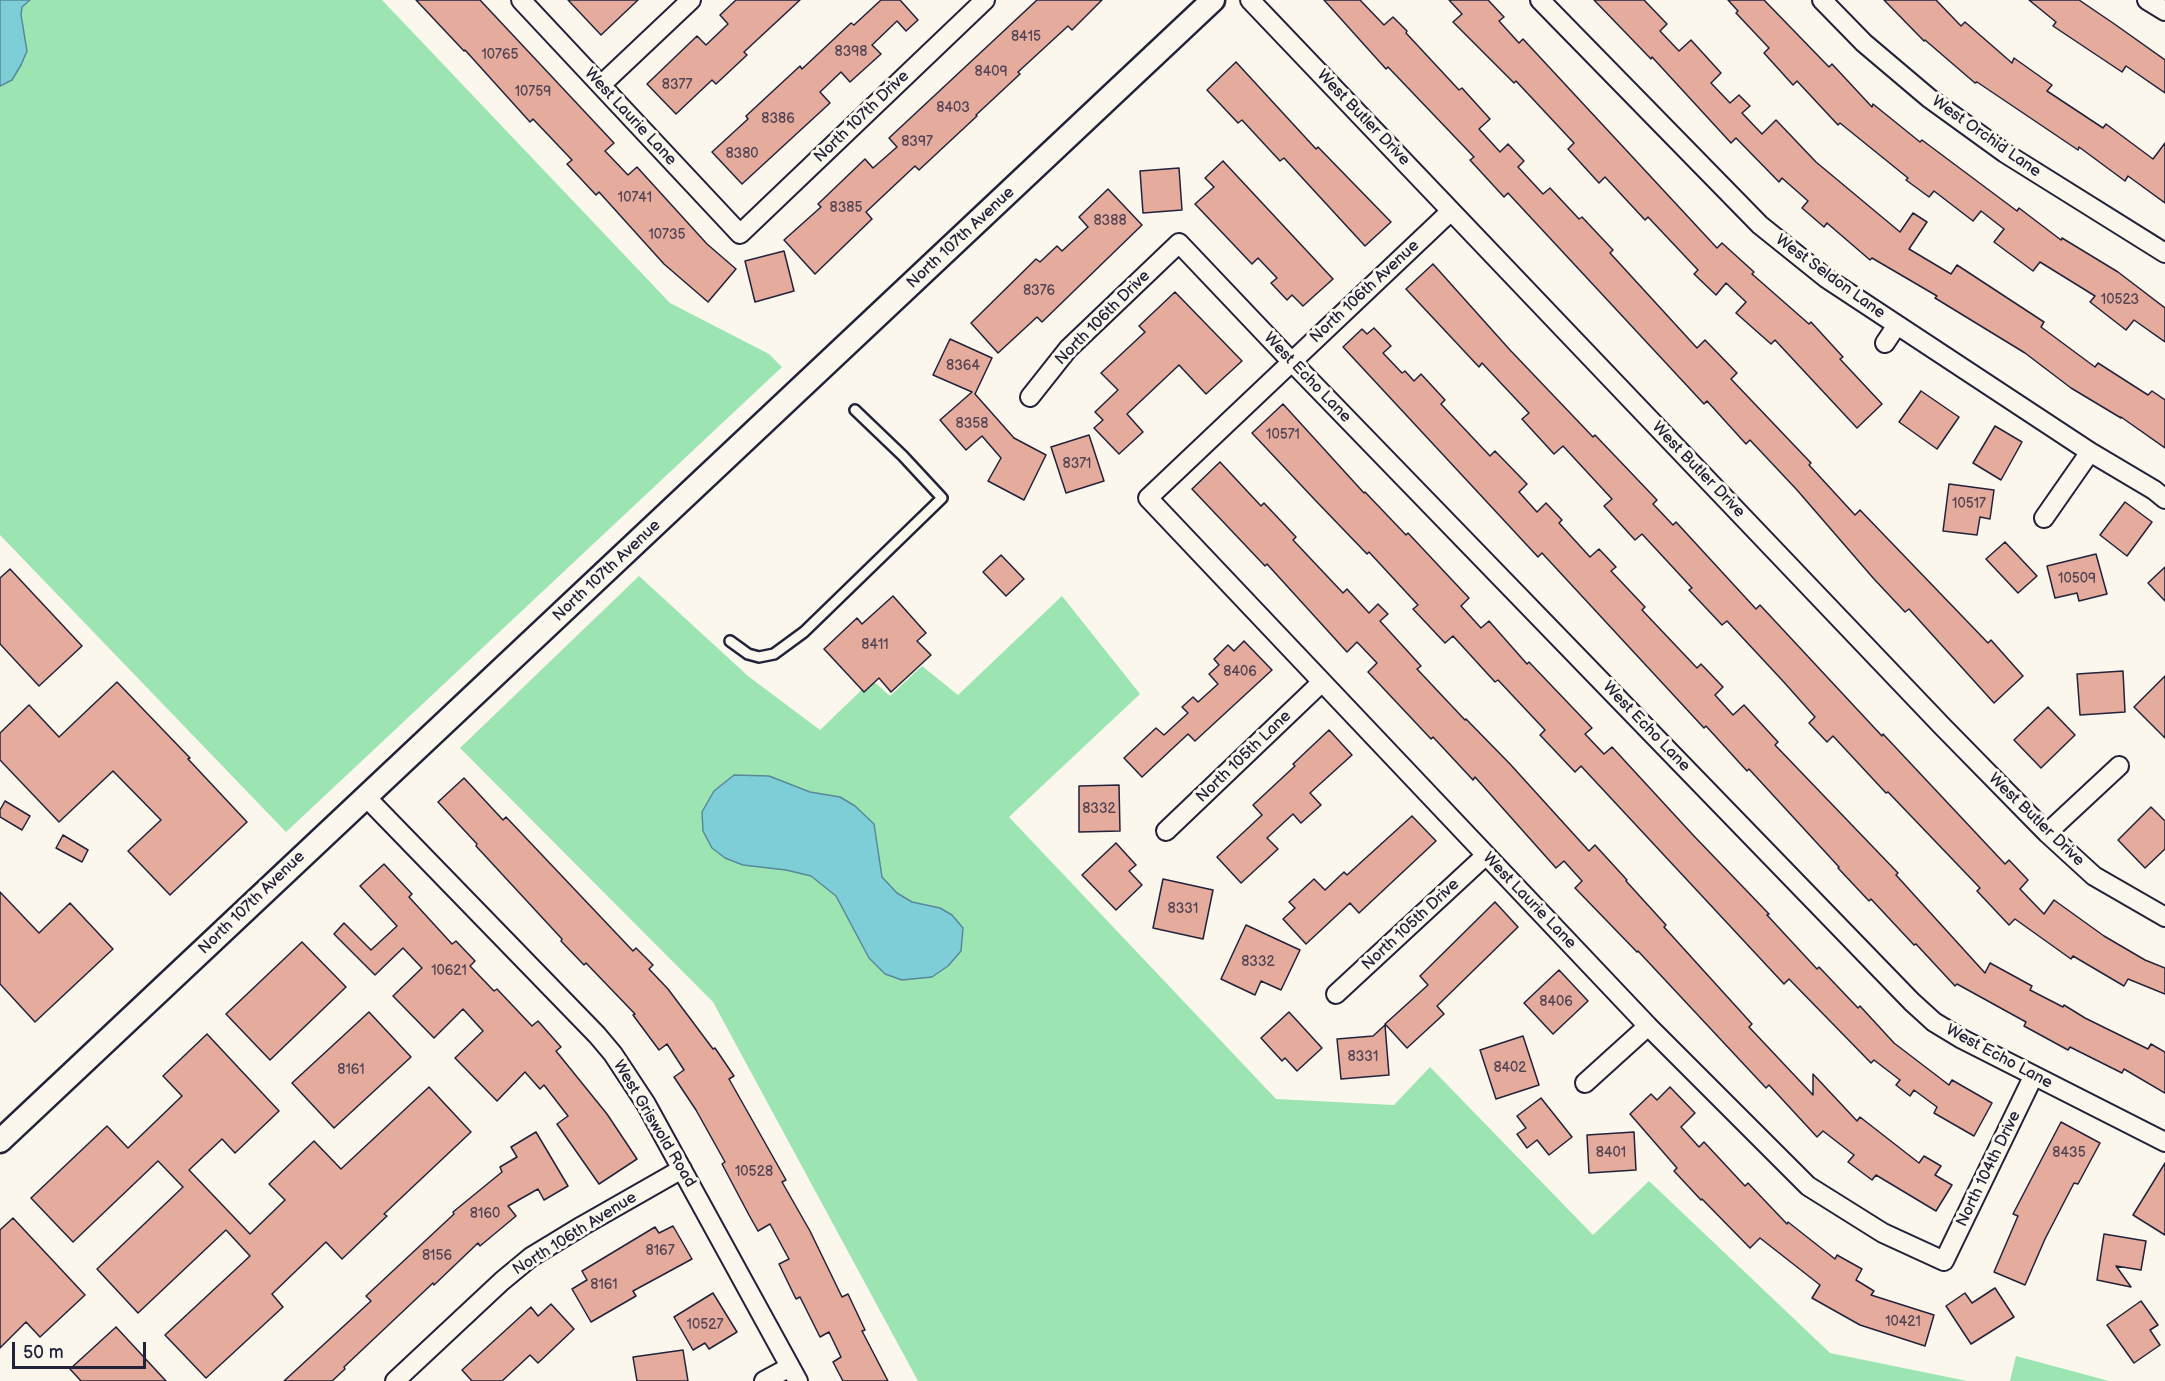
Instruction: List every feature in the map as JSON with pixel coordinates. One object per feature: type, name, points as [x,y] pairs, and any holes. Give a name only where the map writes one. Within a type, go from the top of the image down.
[{"type":"street","name":"West Laurie Lane","points":[[521,0],[740,234]]},
{"type":"street","points":[[601,85],[691,0]]},
{"type":"street","name":"North 107th Drive","points":[[740,234],[985,0]]},
{"type":"street","name":"North 107th Avenue","points":[[0,1141],[1213,0]]},
{"type":"street","name":"West Butler Drive","points":[[1250,0],[1935,719],[2047,833],[2094,876],[2165,917]]},
{"type":"street","name":"West Seldon Lane","points":[[1540,0],[1760,225],[1826,278],[2090,452],[2154,490],[2165,500]]},
{"type":"street","name":"West Orchid Lane","points":[[1822,0],[1864,43],[1929,98],[2005,153],[2165,253]]},
{"type":"street","points":[[2147,0],[2165,11]]},
{"type":"street","name":"North 106th Avenue","points":[[1148,498],[1451,211]]},
{"type":"street","name":"West Echo Lane","points":[[1179,243],[1912,1002],[1934,1022],[1953,1034],[2165,1143]]},
{"type":"street","name":"North 106th Drive","points":[[1030,397],[1068,349],[1179,243]]},
{"type":"street","points":[[1885,343],[1897,325]]},
{"type":"street","points":[[2044,518],[2090,452]]},
{"type":"street","name":"West Laurie Lane","points":[[1148,498],[1648,1026],[1808,1186],[1883,1233],[1944,1261]]},
{"type":"street","name":"North 105th Lane","points":[[1166,831],[1322,682]]},
{"type":"street","points":[[2047,833],[2119,766]]},
{"type":"street","name":"West Griswold Road","points":[[365,796],[597,1035],[634,1084],[794,1374]]},
{"type":"street","name":"North 105th Drive","points":[[1336,994],[1485,856]]},
{"type":"street","points":[[1585,1083],[1648,1026]]},
{"type":"street","name":"North 104th Drive","points":[[1944,1261],[2033,1077]]},
{"type":"street","name":"North 106th Avenue","points":[[395,1381],[502,1281],[531,1257],[682,1169]]},
{"type":"street","points":[[764,1381],[794,1374]]},
{"type":"lane","points":[[730,641],[748,654],[759,657],[774,654],[804,632],[942,498],[855,410]]},
{"type":"green space","points":[[0,0],[382,0],[670,303],[769,354],[782,367],[286,832],[0,535]]},
{"type":"green space","points":[[639,576],[748,676],[820,730],[872,680],[890,696],[922,666],[958,695],[1062,596],[1140,694],[1009,817],[1276,1099],[1394,1105],[1430,1067],[1593,1235],[1649,1181],[1830,1353],[1967,1381],[918,1381],[713,1002],[460,748]]},
{"type":"green space","points":[[2016,1356],[2109,1381],[2010,1381]]},
{"type":"water","points":[[0,0],[30,0],[22,7],[21,15],[27,51],[12,80],[0,86]]},
{"type":"water","points":[[734,775],[769,776],[810,792],[840,797],[855,806],[874,824],[882,877],[897,893],[912,902],[940,908],[952,915],[963,928],[961,951],[948,966],[932,977],[902,980],[885,974],[869,958],[836,896],[811,876],[786,870],[743,865],[725,858],[712,848],[703,831],[702,812],[714,791]]},
{"type":"building","points":[[416,0],[480,0],[614,143],[605,151],[628,175],[637,167],[707,244],[736,269],[708,302],[664,264],[599,192],[596,195],[567,164],[572,160],[533,119],[530,122]]},
{"type":"building","points":[[568,0],[638,0],[601,35]]},
{"type":"building","points":[[736,0],[800,0],[744,52],[747,55],[716,84],[712,80],[676,114],[647,84],[697,36],[706,45],[728,24],[720,15]]},
{"type":"building","points":[[881,0],[900,0],[918,20],[906,31],[897,21],[872,45],[881,54],[850,82],[841,72],[820,92],[830,103],[742,184],[712,152],[748,119],[746,116],[800,66],[802,69],[851,23],[854,25]]},
{"type":"building","points":[[1037,0],[1102,0],[1072,30],[1068,26],[1018,72],[1020,74],[919,170],[915,166],[866,212],[872,219],[815,274],[784,240],[821,207],[818,204],[865,159],[873,168],[897,147],[889,138]]},
{"type":"building","points":[[1324,0],[1360,0],[1384,25],[1393,17],[1459,90],[1462,88],[1490,119],[1479,129],[1500,152],[1508,144],[1524,161],[1518,167],[1543,194],[1550,188],[1579,219],[1582,217],[1613,250],[1610,253],[1697,348],[1705,340],[1737,373],[1731,379],[1811,463],[1809,465],[1855,515],[1860,510],[1988,643],[1991,640],[2023,676],[1994,703],[1909,609],[1905,612],[1874,579],[1750,440],[1746,444],[1707,401],[1704,404],[1508,193],[1504,197],[1470,160],[1474,157],[1388,67],[1386,69]]},
{"type":"building","points":[[1449,0],[1488,0],[1504,17],[1499,21],[1519,43],[1523,39],[1717,248],[1722,243],[1754,272],[1752,274],[1809,324],[1811,322],[1843,357],[1840,359],[1882,404],[1857,428],[1775,340],[1771,344],[1736,313],[1746,302],[1726,283],[1716,295],[1694,274],[1698,270],[1648,217],[1645,220],[1605,177],[1599,183],[1568,149],[1574,143],[1516,81],[1514,83],[1453,22],[1462,14]]},
{"type":"building","points":[[1594,0],[1644,0],[1667,24],[1660,31],[1679,51],[1691,40],[1721,73],[1711,83],[1730,103],[1739,95],[1750,106],[1742,113],[1762,134],[1776,120],[1816,162],[1900,232],[1913,213],[1927,222],[1909,249],[1951,274],[1957,265],[2044,322],[2041,327],[2095,367],[2098,363],[2148,395],[2152,391],[2165,400],[2165,448],[2121,417],[2071,388],[2025,353],[1935,298],[1937,296],[1872,258],[1870,260],[1827,223],[1824,227],[1802,208],[1808,201],[1782,178],[1779,182],[1736,138],[1731,143],[1652,57],[1651,59]]},
{"type":"building","points":[[1728,0],[1764,0],[1829,67],[1832,64],[1872,107],[1873,104],[1920,142],[1922,140],[2017,211],[2019,208],[2061,240],[2062,238],[2118,272],[2165,308],[2165,342],[2134,320],[2126,330],[2090,302],[2095,296],[2040,262],[2033,271],[1994,242],[2004,229],[1981,211],[1973,221],[1934,191],[1929,197],[1906,180],[1908,178],[1840,123],[1838,125],[1797,81],[1793,85],[1764,53],[1769,48],[1736,13],[1738,11]]},
{"type":"building","points":[[1884,0],[1936,0],[1961,26],[1965,22],[2012,63],[2014,58],[2052,85],[2047,91],[2103,128],[2106,124],[2153,159],[2165,143],[2165,203],[2128,176],[2125,181],[2079,147],[2078,150],[1977,82],[1975,83],[1924,41]]},
{"type":"building","points":[[2029,0],[2079,0],[2113,23],[2165,60],[2165,93],[2126,66],[2122,72],[2053,26],[2056,22]]},
{"type":"building","points":[[1236,62],[1316,149],[1318,147],[1391,222],[1365,246],[1284,158],[1280,161],[1242,120],[1238,123],[1207,90]]},
{"type":"building","points":[[1223,161],[1333,279],[1303,306],[1292,295],[1287,300],[1271,283],[1277,278],[1258,258],[1252,264],[1195,204],[1214,187],[1205,178]]},
{"type":"building","points":[[1179,168],[1182,210],[1143,213],[1140,171]]},
{"type":"building","points":[[1108,189],[1142,225],[1042,322],[1037,317],[998,353],[971,323],[1036,259],[1040,262],[1057,246],[1062,251],[1088,227],[1079,217]]},
{"type":"building","points":[[784,251],[794,291],[755,302],[745,261]]},
{"type":"building","points":[[1433,264],[1510,350],[1657,500],[1653,504],[1673,525],[1676,522],[1756,609],[1760,605],[2005,864],[2009,860],[2028,880],[2020,889],[2044,914],[2054,900],[2104,936],[2145,960],[2165,968],[2165,994],[2128,979],[2124,986],[2073,956],[2071,959],[2015,919],[2009,925],[1977,891],[1980,888],[1833,736],[1827,742],[1809,723],[1815,717],[1727,621],[1722,625],[1689,590],[1692,588],[1642,534],[1635,540],[1604,506],[1612,499],[1563,446],[1554,454],[1522,419],[1529,413],[1482,363],[1479,367],[1406,289]]},
{"type":"building","points":[[1175,292],[1242,361],[1206,394],[1179,365],[1127,414],[1143,432],[1119,454],[1094,428],[1103,420],[1095,412],[1118,390],[1101,373],[1145,332],[1139,326]]},
{"type":"building","points":[[1374,328],[1391,346],[1383,353],[1402,373],[1405,371],[1414,381],[1421,374],[1445,400],[1441,404],[1490,456],[1495,451],[1527,484],[1519,492],[1537,512],[1546,503],[1562,520],[1559,523],[1590,557],[1599,549],[1616,567],[1611,571],[1645,607],[1642,610],[1697,668],[1701,664],[1723,687],[1715,695],[1733,715],[1744,705],[1778,742],[1775,745],[1898,873],[1896,875],[1985,973],[1990,963],[2032,986],[2030,990],[2063,1007],[2064,1005],[2148,1049],[2151,1044],[2165,1052],[2165,1093],[2124,1069],[2122,1073],[2070,1047],[2068,1050],[2024,1026],[2026,1022],[1957,984],[1955,986],[1871,899],[1869,901],[1749,769],[1747,771],[1706,726],[1704,728],[1542,553],[1538,557],[1343,347],[1362,329],[1367,334]]},
{"type":"building","points":[[950,339],[992,358],[975,394],[1014,438],[1046,455],[1024,500],[988,481],[1001,458],[982,436],[966,450],[940,420],[972,392],[933,375]]},
{"type":"building","points":[[1921,391],[1959,417],[1937,449],[1899,422]]},
{"type":"building","points":[[1283,404],[1364,493],[1406,535],[1408,533],[1469,598],[1461,606],[1481,628],[1489,621],[1527,664],[1529,662],[1592,728],[1585,734],[1604,754],[1612,747],[1769,914],[1767,915],[1817,969],[1819,967],[1858,1008],[1860,1006],[1894,1043],[1949,1085],[1952,1080],[1992,1103],[1974,1136],[1934,1113],[1937,1107],[1914,1090],[1910,1096],[1896,1085],[1900,1080],[1874,1060],[1871,1063],[1789,979],[1784,984],[1581,766],[1575,772],[1540,735],[1545,730],[1498,680],[1495,682],[1453,636],[1445,643],[1413,609],[1418,605],[1252,433]]},
{"type":"building","points":[[1995,426],[2022,442],[2001,480],[1973,463]]},
{"type":"building","points":[[1089,435],[1104,481],[1066,493],[1051,447]]},
{"type":"building","points":[[1220,462],[1261,506],[1264,503],[1296,537],[1293,540],[1343,593],[1347,589],[1369,613],[1378,604],[1388,614],[1380,621],[1421,666],[1417,669],[1510,764],[1589,851],[1595,845],[1666,925],[1664,927],[1752,1024],[1749,1027],[1813,1095],[1813,1074],[1857,1121],[1860,1117],[1919,1163],[1924,1156],[1941,1166],[1935,1175],[1952,1185],[1936,1211],[1876,1175],[1872,1180],[1848,1162],[1854,1155],[1823,1131],[1817,1137],[1769,1085],[1766,1088],[1638,951],[1575,888],[1582,881],[1564,861],[1556,868],[1475,777],[1473,780],[1433,737],[1431,739],[1368,672],[1377,663],[1357,642],[1347,652],[1267,564],[1265,566],[1192,489]]},
{"type":"building","points":[[1949,484],[1994,490],[1990,519],[1980,517],[1977,535],[1943,531]]},
{"type":"building","points":[[2125,502],[2152,522],[2127,556],[2100,535]]},
{"type":"building","points":[[2005,542],[2037,576],[2018,593],[1986,559]]},
{"type":"building","points":[[2096,554],[2107,594],[2079,601],[2077,593],[2055,598],[2047,566]]},
{"type":"building","points":[[1001,555],[1024,579],[1006,596],[983,572]]},
{"type":"building","points":[[2165,567],[2165,601],[2148,583]]},
{"type":"building","points":[[10,569],[82,646],[39,686],[0,644],[0,578]]},
{"type":"building","points":[[893,596],[926,633],[917,641],[931,655],[891,692],[879,678],[864,692],[824,649],[857,618],[862,624]]},
{"type":"building","points":[[1244,641],[1272,670],[1195,741],[1188,734],[1142,777],[1124,758],[1156,728],[1164,735],[1188,713],[1182,707],[1193,697],[1198,702],[1218,684],[1209,674],[1219,665],[1214,659],[1228,645],[1234,651]]},
{"type":"building","points":[[2123,671],[2125,712],[2080,715],[2077,674]]},
{"type":"building","points":[[2165,676],[2165,738],[2134,707]]},
{"type":"building","points":[[117,682],[247,822],[170,895],[128,851],[161,820],[113,771],[59,822],[0,760],[0,733],[29,705],[59,737]]},
{"type":"building","points":[[2048,707],[2075,735],[2041,768],[2014,740]]},
{"type":"building","points":[[1329,730],[1352,755],[1310,793],[1321,805],[1301,823],[1293,814],[1267,838],[1278,849],[1241,883],[1217,857],[1262,815],[1253,805]]},
{"type":"building","points":[[464,778],[503,820],[506,817],[633,951],[636,948],[653,965],[649,969],[668,989],[713,1049],[715,1048],[734,1076],[729,1079],[786,1180],[782,1182],[810,1231],[842,1297],[848,1294],[865,1330],[862,1331],[888,1381],[843,1381],[833,1362],[841,1357],[829,1332],[820,1337],[800,1297],[796,1299],[779,1264],[789,1259],[770,1224],[758,1231],[722,1164],[725,1162],[696,1110],[674,1077],[684,1070],[667,1044],[659,1050],[633,1015],[635,1014],[586,963],[584,965],[561,941],[562,939],[438,802]]},
{"type":"building","points":[[1119,785],[1120,831],[1079,832],[1079,786]]},
{"type":"building","points":[[5,801],[30,816],[22,830],[0,817],[0,810]]},
{"type":"building","points":[[2151,807],[2165,821],[2165,849],[2145,868],[2118,840]]},
{"type":"building","points":[[1412,816],[1436,841],[1359,913],[1350,903],[1306,944],[1283,919],[1295,908],[1289,902],[1314,879],[1325,890],[1344,872],[1347,875]]},
{"type":"building","points":[[63,835],[88,850],[82,862],[56,848]]},
{"type":"building","points":[[1116,843],[1136,865],[1129,871],[1142,885],[1116,910],[1082,875]]},
{"type":"building","points":[[384,864],[412,894],[409,897],[452,944],[456,941],[475,961],[470,966],[494,991],[497,989],[532,1026],[538,1021],[561,1047],[556,1051],[607,1114],[637,1159],[599,1184],[557,1124],[568,1116],[544,1085],[540,1089],[525,1072],[497,1101],[455,1058],[483,1031],[463,1009],[434,1038],[393,996],[422,968],[403,948],[375,975],[334,934],[344,923],[371,950],[397,926],[360,886]]},
{"type":"building","points":[[1163,879],[1213,890],[1203,939],[1153,928]]},
{"type":"building","points":[[0,892],[39,933],[70,903],[113,949],[35,1022],[0,984]]},
{"type":"building","points":[[1495,902],[1518,927],[1437,1006],[1444,1014],[1407,1048],[1385,1024],[1428,985],[1420,976]]},
{"type":"building","points":[[1246,925],[1300,950],[1281,990],[1261,981],[1255,995],[1221,979]]},
{"type":"building","points":[[302,942],[346,987],[270,1060],[226,1014]]},
{"type":"building","points":[[1559,970],[1588,1001],[1553,1034],[1524,1003]]},
{"type":"building","points":[[369,1012],[411,1057],[334,1128],[292,1083]]},
{"type":"building","points":[[1289,1012],[1322,1048],[1297,1071],[1285,1058],[1282,1061],[1261,1038]]},
{"type":"building","points":[[1385,1025],[1389,1075],[1341,1079],[1337,1039],[1373,1036]]},
{"type":"building","points":[[207,1034],[279,1111],[235,1153],[222,1139],[189,1170],[250,1234],[285,1200],[269,1184],[314,1141],[341,1169],[429,1087],[471,1132],[384,1214],[387,1216],[342,1259],[326,1242],[272,1294],[283,1307],[206,1378],[165,1335],[250,1256],[226,1230],[138,1313],[97,1269],[183,1187],[158,1161],[73,1242],[31,1198],[107,1126],[128,1148],[182,1096],[163,1076]]},
{"type":"building","points":[[1523,1036],[1539,1085],[1496,1099],[1480,1050]]},
{"type":"building","points":[[1670,1087],[1695,1113],[1681,1127],[1699,1147],[1704,1142],[1745,1186],[1748,1183],[1787,1224],[1788,1222],[1835,1259],[1837,1255],[1862,1269],[1856,1280],[1874,1291],[1871,1295],[1934,1315],[1925,1346],[1860,1325],[1812,1298],[1820,1285],[1760,1238],[1750,1248],[1701,1200],[1674,1171],[1677,1168],[1630,1114],[1651,1094],[1657,1100]]},
{"type":"building","points":[[1541,1098],[1572,1137],[1549,1155],[1537,1140],[1527,1148],[1517,1134],[1526,1128],[1517,1116]]},
{"type":"building","points":[[2061,1122],[2100,1143],[2078,1184],[2074,1183],[2045,1239],[2025,1285],[1994,1272],[2018,1216],[2013,1214]]},
{"type":"building","points":[[536,1132],[568,1186],[544,1200],[538,1189],[508,1206],[516,1216],[480,1246],[478,1243],[434,1285],[433,1283],[332,1381],[284,1381],[371,1301],[366,1296],[454,1214],[453,1212],[502,1172],[500,1167],[517,1157],[511,1147]]},
{"type":"building","points":[[1634,1132],[1636,1170],[1589,1173],[1587,1135]]},
{"type":"building","points":[[2165,1163],[2165,1235],[2133,1215]]},
{"type":"building","points":[[13,1218],[85,1295],[40,1337],[26,1322],[0,1348],[0,1230]]},
{"type":"building","points":[[673,1226],[692,1259],[633,1291],[636,1296],[591,1322],[572,1289],[587,1280],[582,1271],[655,1227],[659,1233]]},
{"type":"building","points":[[2104,1234],[2146,1241],[2141,1270],[2116,1266],[2131,1287],[2097,1280]]},
{"type":"building","points":[[1995,1288],[2014,1317],[1971,1344],[1946,1306],[1965,1293],[1972,1303]]},
{"type":"building","points":[[713,1293],[737,1332],[709,1349],[705,1343],[693,1350],[674,1317]]},
{"type":"building","points":[[2141,1301],[2158,1325],[2150,1330],[2160,1345],[2134,1363],[2107,1325]]},
{"type":"building","points":[[551,1304],[574,1329],[538,1363],[530,1355],[502,1381],[472,1381],[462,1370],[531,1307],[538,1316]]},
{"type":"building","points":[[116,1327],[166,1381],[81,1381],[70,1369]]},
{"type":"building","points":[[683,1350],[688,1381],[637,1381],[633,1357]]}]
